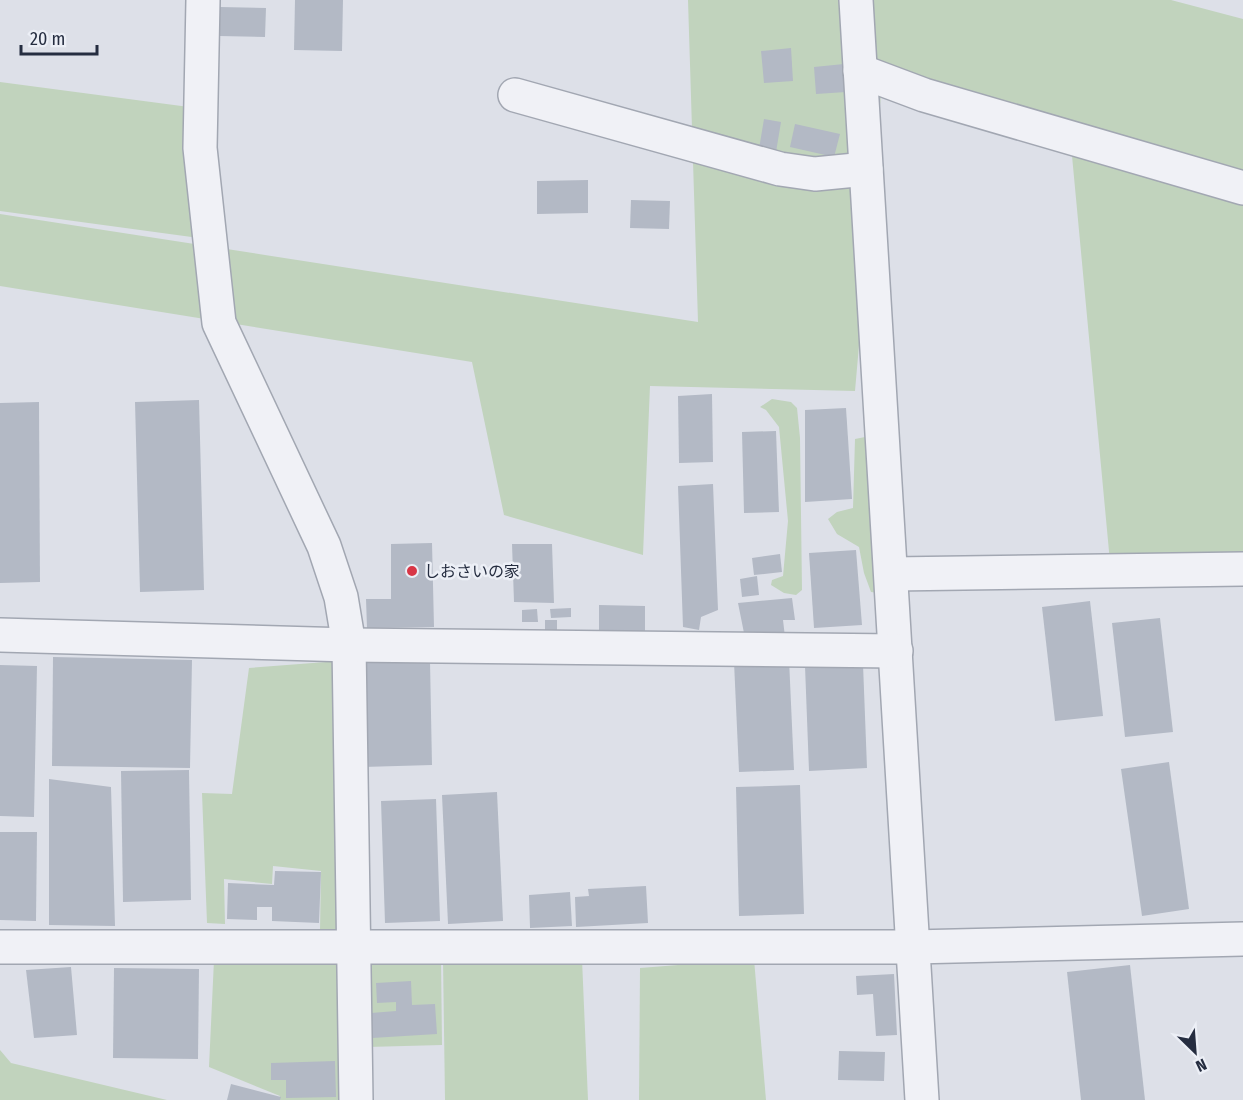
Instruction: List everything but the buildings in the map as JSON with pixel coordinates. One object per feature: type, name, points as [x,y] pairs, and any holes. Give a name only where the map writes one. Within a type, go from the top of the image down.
[{"type":"street","points":[[203,0],[200,148],[219,323],[324,546],[341,597],[349,645],[356,1100]]},
{"type":"street","points":[[856,0],[922,1100]]},
{"type":"street","points":[[860,71],[924,95],[1243,188]]},
{"type":"street","points":[[514,95],[780,169],[815,174],[866,169]]},
{"type":"street","points":[[891,574],[1243,569]]},
{"type":"street","points":[[0,635],[349,645],[896,651]]},
{"type":"street","points":[[0,947],[913,947],[1243,939]]},
{"type":"green space","points":[[688,0],[1171,0],[1243,19],[1243,570],[1110,562],[1071,145],[883,72],[855,391],[650,386],[643,555],[504,515],[472,362],[0,286],[0,214],[698,322]]},
{"type":"green space","points":[[0,82],[189,107],[199,238],[0,211]]},
{"type":"green space","points":[[772,399],[791,402],[797,408],[800,438],[802,590],[796,595],[784,593],[771,585],[772,580],[783,576],[788,521],[779,427],[766,410],[760,407]]},
{"type":"green space","points":[[865,437],[871,466],[879,593],[871,592],[864,573],[859,547],[837,534],[828,519],[837,512],[853,508],[855,439]]},
{"type":"green space","points":[[339,661],[337,933],[320,931],[321,871],[273,866],[272,884],[224,879],[225,924],[207,923],[202,793],[232,794],[249,668]]},
{"type":"green space","points":[[441,956],[442,1045],[367,1047],[368,963]]},
{"type":"green space","points":[[582,959],[588,1100],[445,1100],[443,960]]},
{"type":"green space","points":[[754,959],[766,1100],[639,1100],[640,968]]},
{"type":"green space","points":[[214,960],[337,965],[346,1100],[278,1100],[280,1096],[209,1067]]},
{"type":"green space","points":[[0,1050],[11,1063],[167,1100],[0,1100]]},
{"type":"place","name":"しおさいの家","points":[[412,571]]}]
